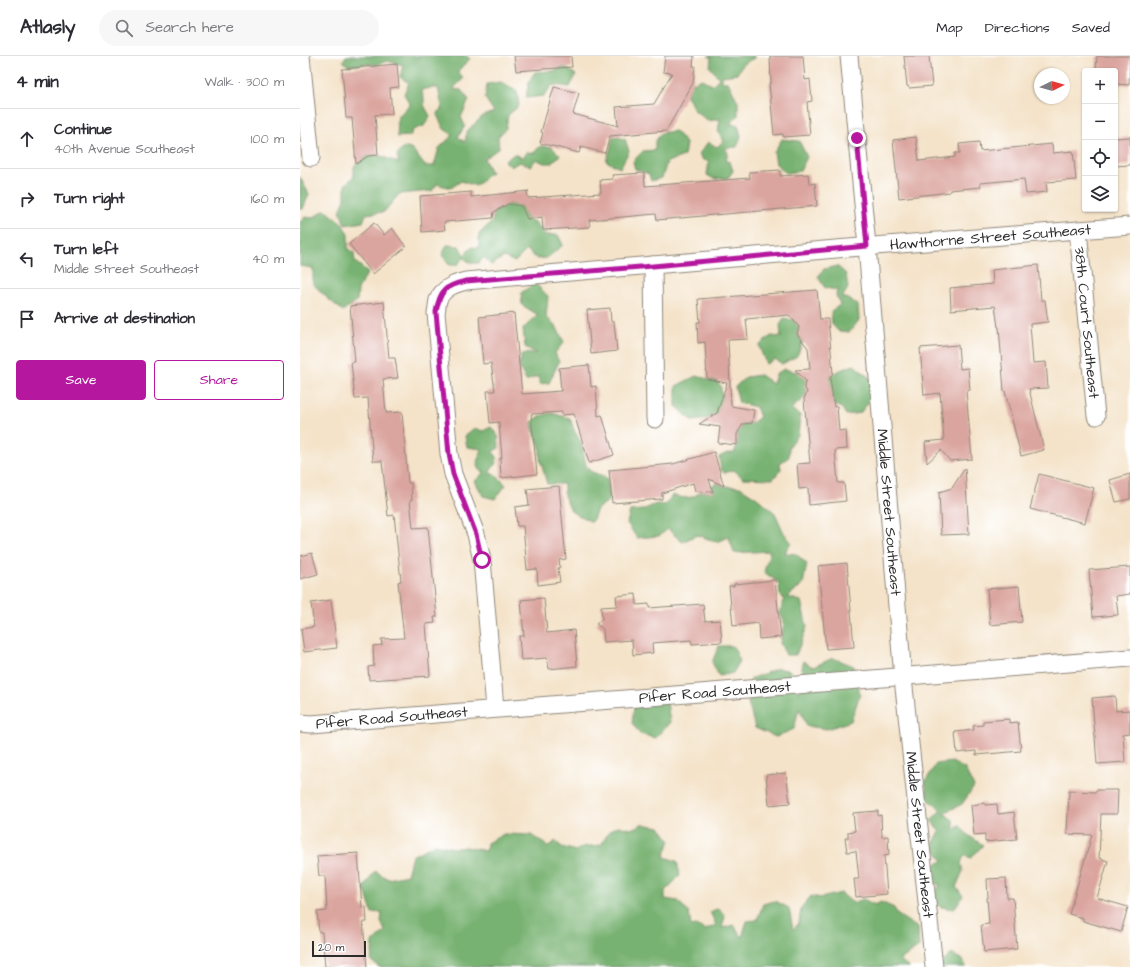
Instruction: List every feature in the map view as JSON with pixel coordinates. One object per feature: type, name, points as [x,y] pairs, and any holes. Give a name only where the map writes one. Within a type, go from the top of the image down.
[{"type":"street","points":[[301,56],[311,158]]},
{"type":"street","name":"Middle Street Southeast","points":[[849,56],[867,246],[903,678],[934,967]]},
{"type":"street","name":"Hawthorne Street Southeast","points":[[495,708],[482,560],[476,534],[453,474],[449,454],[436,312],[438,300],[445,289],[466,281],[653,266],[867,246],[1130,226]]},
{"type":"street","name":"38th Court Southeast","points":[[1078,230],[1096,416]]},
{"type":"street","points":[[653,266],[655,419]]},
{"type":"street","name":"Pifer Road Southeast","points":[[300,723],[311,724],[495,708],[903,678],[1130,658]]},
{"type":"green space","points":[[346,56],[467,56],[470,59],[458,71],[463,79],[453,89],[461,90],[469,100],[461,117],[465,126],[458,137],[465,142],[467,131],[483,116],[494,112],[485,98],[487,84],[501,82],[517,91],[519,106],[508,115],[506,128],[498,137],[499,148],[484,159],[491,172],[476,186],[461,181],[451,188],[437,184],[432,191],[399,194],[384,212],[366,214],[363,222],[345,225],[340,211],[345,199],[345,185],[354,176],[354,166],[368,156],[378,155],[399,163],[397,155],[404,147],[413,150],[425,166],[434,166],[439,148],[453,135],[444,129],[437,115],[442,107],[438,88],[430,88],[421,90],[424,98],[424,105],[430,116],[424,126],[413,130],[410,136],[397,137],[398,117],[410,104],[404,94],[409,83],[400,77],[403,65],[387,61],[376,65],[365,64],[348,66],[343,61]]},
{"type":"green space","points":[[708,56],[754,56],[754,58],[743,64],[737,74],[722,76],[722,82],[728,82],[738,102],[738,116],[730,124],[738,125],[741,136],[737,147],[725,148],[728,153],[726,161],[730,162],[733,171],[728,178],[714,179],[707,175],[709,161],[703,160],[699,154],[708,142],[717,147],[724,141],[718,131],[720,119],[708,121],[694,110],[687,95],[690,84],[702,79],[712,85],[719,78],[710,67],[711,58]]},
{"type":"green space","points":[[565,67],[576,75],[570,87],[552,85],[544,96],[526,98],[529,81],[535,72],[552,71]]},
{"type":"green space","points":[[675,131],[686,143],[684,156],[667,162],[662,178],[651,181],[649,174],[635,169],[633,161],[643,151],[655,150],[655,142],[661,133]]},
{"type":"green space","points":[[613,136],[625,139],[629,151],[620,168],[606,161]]},
{"type":"green space","points":[[782,139],[799,141],[807,157],[800,171],[786,173],[776,164],[774,152]]},
{"type":"green space","points":[[540,146],[552,147],[560,155],[552,163],[544,163],[536,159],[531,166],[519,162],[511,167],[505,161],[514,154],[523,158],[526,152],[534,153]]},
{"type":"green space","points":[[300,177],[309,194],[303,209],[300,210]]},
{"type":"green space","points":[[508,204],[521,206],[527,219],[535,222],[545,235],[558,235],[563,245],[547,258],[537,259],[527,250],[515,262],[504,257],[491,265],[484,257],[479,263],[470,263],[464,258],[457,265],[449,265],[442,255],[447,245],[459,246],[464,255],[472,247],[479,248],[479,234],[492,222],[494,212]]},
{"type":"green space","points":[[325,210],[341,222],[348,234],[348,249],[354,253],[355,262],[368,272],[358,289],[357,301],[343,311],[313,284],[313,268],[300,266],[300,222],[305,217],[312,218]]},
{"type":"green space","points":[[837,266],[846,274],[848,288],[842,298],[846,298],[858,305],[859,320],[850,332],[838,331],[832,324],[831,311],[840,305],[836,295],[837,290],[825,288],[818,277],[824,269]]},
{"type":"green space","points":[[535,283],[548,296],[546,317],[556,326],[564,342],[555,353],[559,362],[549,383],[540,384],[538,376],[526,381],[519,366],[522,354],[536,353],[525,347],[523,329],[538,315],[522,305],[521,293]]},
{"type":"green space","points":[[784,319],[793,320],[799,327],[797,334],[803,341],[797,356],[782,364],[775,359],[766,364],[759,346],[771,336],[781,337],[780,325]]},
{"type":"green space","points":[[854,365],[871,379],[873,397],[860,413],[846,415],[842,408],[824,401],[827,386],[834,373]]},
{"type":"green space","points":[[784,369],[797,372],[806,381],[805,386],[807,392],[805,397],[791,409],[800,415],[798,435],[789,447],[789,457],[780,463],[781,469],[773,479],[743,478],[734,470],[725,473],[721,470],[719,457],[727,453],[734,453],[737,445],[737,434],[743,424],[752,423],[760,417],[756,407],[739,403],[735,387],[746,377],[760,375],[773,384],[776,374]]},
{"type":"green space","points":[[696,376],[716,381],[721,386],[723,398],[717,413],[708,419],[692,421],[676,406],[676,386]]},
{"type":"green space","points":[[551,413],[570,418],[581,443],[586,465],[590,471],[607,478],[610,500],[597,509],[592,522],[572,512],[564,496],[564,484],[547,484],[540,459],[540,447],[531,423],[540,416]]},
{"type":"green space","points":[[491,427],[498,436],[499,448],[492,452],[496,455],[497,462],[489,473],[495,474],[506,485],[495,499],[483,496],[475,481],[484,472],[480,471],[477,462],[482,449],[467,447],[465,436],[474,428],[483,431]]},
{"type":"green space","points":[[717,483],[724,486],[740,487],[757,498],[775,513],[784,533],[791,542],[785,553],[796,554],[807,564],[803,584],[787,597],[801,601],[807,627],[796,655],[786,655],[780,643],[784,624],[780,612],[784,599],[780,595],[779,583],[764,572],[770,551],[734,553],[729,537],[717,542],[697,535],[682,542],[668,529],[659,536],[637,538],[627,523],[630,511],[642,510],[656,504],[666,505],[672,495],[687,498],[694,496],[701,491],[713,492],[711,486]]},
{"type":"green space","points":[[719,646],[733,646],[740,661],[733,673],[719,676],[712,662]]},
{"type":"green space","points":[[833,658],[854,666],[860,694],[851,721],[827,729],[807,726],[799,708],[794,729],[776,737],[755,728],[748,702],[751,679],[778,668],[790,671],[799,693],[803,661],[813,667]]},
{"type":"green space","points":[[649,700],[667,703],[670,722],[656,738],[640,734],[632,723],[634,707]]},
{"type":"green space","points":[[952,762],[965,769],[974,787],[962,804],[944,813],[954,821],[954,831],[959,825],[968,835],[983,845],[971,858],[964,856],[961,863],[963,871],[956,887],[963,896],[954,909],[940,907],[933,895],[940,885],[932,883],[928,867],[943,861],[932,846],[940,831],[931,821],[941,810],[928,799],[925,782],[936,764]]},
{"type":"green space","points":[[642,824],[660,827],[670,840],[664,857],[677,861],[680,876],[665,891],[665,899],[678,901],[689,913],[691,926],[696,925],[705,930],[716,925],[710,912],[719,908],[725,916],[722,928],[734,925],[742,937],[747,921],[757,920],[763,904],[775,901],[789,908],[793,930],[799,923],[801,908],[811,896],[821,898],[841,893],[853,903],[863,899],[875,905],[881,902],[894,908],[898,915],[918,928],[919,947],[900,960],[909,967],[379,967],[371,961],[373,942],[385,931],[381,922],[382,912],[372,913],[364,887],[375,871],[388,879],[407,875],[412,856],[435,844],[455,848],[466,847],[486,851],[487,843],[504,834],[531,835],[549,847],[555,841],[562,847],[576,851],[582,847],[601,845],[610,830],[618,826],[631,829]]},
{"type":"green space","points":[[951,954],[961,959],[966,967],[938,967]]},
{"type":"building","points":[[514,56],[571,56],[572,67],[516,71]]},
{"type":"building","points":[[665,56],[694,56],[693,66],[695,66],[693,83],[666,131],[610,136],[605,153],[581,147],[579,153],[540,143],[543,133],[541,132],[554,87],[579,93],[573,114],[618,126],[616,107],[654,104],[672,73],[663,72]]},
{"type":"building","points":[[770,56],[803,56],[805,80],[810,79],[812,101],[807,102],[810,135],[783,137],[783,134],[774,135],[769,83],[771,83]]},
{"type":"building","points":[[904,56],[929,56],[932,86],[909,88],[907,86]]},
{"type":"building","points":[[1097,56],[1130,56],[1129,85],[1118,84],[1118,68],[1096,68]]},
{"type":"building","points":[[397,64],[399,87],[390,88],[392,114],[375,115],[378,155],[368,156],[356,164],[352,118],[346,118],[342,69]]},
{"type":"building","points":[[916,137],[919,161],[955,157],[955,153],[960,153],[959,144],[979,142],[980,151],[1052,144],[1053,153],[1073,151],[1076,180],[1046,182],[1047,192],[1026,194],[1024,179],[980,183],[981,187],[899,198],[893,140]]},
{"type":"building","points":[[1130,137],[1130,165],[1118,166],[1118,138]]},
{"type":"building","points":[[780,170],[780,176],[808,174],[809,184],[815,183],[817,206],[657,220],[656,214],[589,220],[590,227],[543,230],[542,217],[527,219],[521,206],[508,204],[494,212],[493,218],[444,222],[445,230],[422,232],[420,196],[471,192],[471,197],[529,191],[527,192],[528,198],[601,193],[600,180],[613,179],[612,175],[644,173],[645,186],[750,178],[749,172]]},
{"type":"building","points":[[374,223],[384,235],[392,228],[406,247],[373,274],[349,244]]},
{"type":"building","points":[[1038,265],[1041,300],[1045,300],[1048,322],[1030,324],[1033,363],[1046,362],[1048,388],[1029,389],[1044,450],[1021,456],[1004,391],[999,327],[995,306],[951,310],[950,288],[993,284],[992,270]]},
{"type":"building","points":[[817,290],[820,319],[828,319],[833,373],[830,378],[834,407],[837,406],[839,431],[846,430],[847,449],[835,450],[838,483],[844,483],[846,501],[809,505],[808,488],[799,489],[797,464],[810,463],[804,399],[807,392],[804,386],[806,381],[795,370],[810,369],[808,348],[797,334],[799,327],[789,315],[746,319],[748,339],[728,340],[731,406],[754,410],[752,423],[743,424],[737,434],[737,445],[718,443],[720,427],[699,424],[717,413],[727,383],[707,379],[705,342],[698,343],[697,322],[700,322],[698,299]]},
{"type":"building","points":[[384,302],[389,358],[395,358],[398,378],[383,379],[386,413],[402,412],[408,483],[411,483],[412,500],[410,500],[413,528],[428,527],[437,617],[434,617],[435,623],[426,624],[430,676],[369,680],[368,667],[374,666],[373,646],[382,645],[381,639],[404,638],[398,582],[401,581],[394,515],[388,516],[382,461],[373,461],[368,398],[355,399],[351,362],[355,362],[350,306]]},
{"type":"building","points":[[610,308],[611,322],[614,322],[617,351],[591,354],[587,310]]},
{"type":"building","points":[[514,313],[522,394],[561,391],[559,368],[589,365],[591,387],[596,386],[598,416],[602,415],[614,455],[589,463],[574,414],[562,415],[562,412],[531,414],[537,474],[501,478],[500,458],[502,458],[499,422],[490,423],[487,391],[495,391],[491,363],[483,364],[479,317]]},
{"type":"building","points":[[958,345],[960,369],[968,368],[970,390],[966,391],[972,459],[950,461],[941,450],[927,463],[925,442],[944,440],[940,393],[924,395],[920,348]]},
{"type":"building","points":[[714,452],[724,486],[709,479],[713,492],[695,491],[693,483],[662,493],[662,499],[612,503],[609,470],[673,464]]},
{"type":"building","points":[[965,468],[969,534],[941,535],[939,492],[952,488]]},
{"type":"building","points":[[1039,474],[1094,488],[1085,523],[1030,509]]},
{"type":"building","points":[[1130,474],[1130,499],[1116,502],[1110,480]]},
{"type":"building","points":[[559,486],[566,559],[559,560],[560,567],[558,568],[560,582],[538,585],[537,569],[527,570],[523,526],[517,526],[515,507],[529,505],[527,489]]},
{"type":"building","points":[[312,553],[318,574],[300,579],[300,556]]},
{"type":"building","points":[[847,563],[854,647],[826,649],[818,566]]},
{"type":"building","points":[[1130,567],[1130,594],[1116,596],[1118,615],[1093,617],[1089,570]]},
{"type":"building","points":[[775,580],[781,637],[759,639],[758,623],[733,626],[729,586],[734,586],[734,584]]},
{"type":"building","points":[[1019,586],[1022,622],[990,625],[987,589]]},
{"type":"building","points":[[636,594],[637,605],[649,604],[649,608],[703,604],[705,621],[720,620],[722,642],[692,644],[691,640],[652,643],[653,653],[633,655],[632,640],[604,642],[603,629],[596,624],[602,619],[601,607],[617,606],[616,596]]},
{"type":"building","points":[[544,598],[547,633],[574,630],[577,666],[549,669],[547,658],[521,660],[519,636],[524,636],[521,600]]},
{"type":"building","points":[[331,600],[337,648],[304,652],[301,629],[314,627],[311,603]]},
{"type":"building","points":[[1115,696],[1116,711],[1130,710],[1130,733],[1123,734],[1125,762],[1097,764],[1092,698]]},
{"type":"building","points":[[1009,719],[1009,723],[1018,722],[1021,751],[976,755],[976,751],[957,753],[955,732],[974,730],[973,726],[983,725],[983,721]]},
{"type":"building","points":[[786,773],[790,803],[769,805],[766,775]]},
{"type":"building","points":[[1096,790],[1118,790],[1117,814],[1101,814],[1099,858],[1108,861],[1097,898],[1128,907],[1121,932],[1083,921],[1083,918],[1069,914],[1092,835],[1067,834],[1069,791],[1096,792]]},
{"type":"building","points":[[985,803],[985,805],[997,804],[998,814],[1014,812],[1017,839],[985,842],[985,834],[974,835],[971,805]]},
{"type":"building","points":[[878,811],[878,816],[881,815],[882,837],[888,836],[889,855],[884,856],[887,894],[856,897],[854,879],[859,879],[856,851],[847,852],[845,838],[848,838],[848,832],[855,831],[853,813]]},
{"type":"building","points":[[358,853],[362,908],[366,907],[367,922],[363,922],[367,967],[325,967],[322,932],[319,932],[317,912],[327,911],[325,876],[319,876],[317,856]]},
{"type":"building","points":[[1006,878],[1007,898],[1013,898],[1017,949],[984,952],[981,925],[989,924],[987,879]]},
{"type":"route","points":[[482,560],[476,534],[453,474],[449,454],[436,312],[438,300],[445,289],[466,281],[653,266],[867,246],[857,138]]}]
